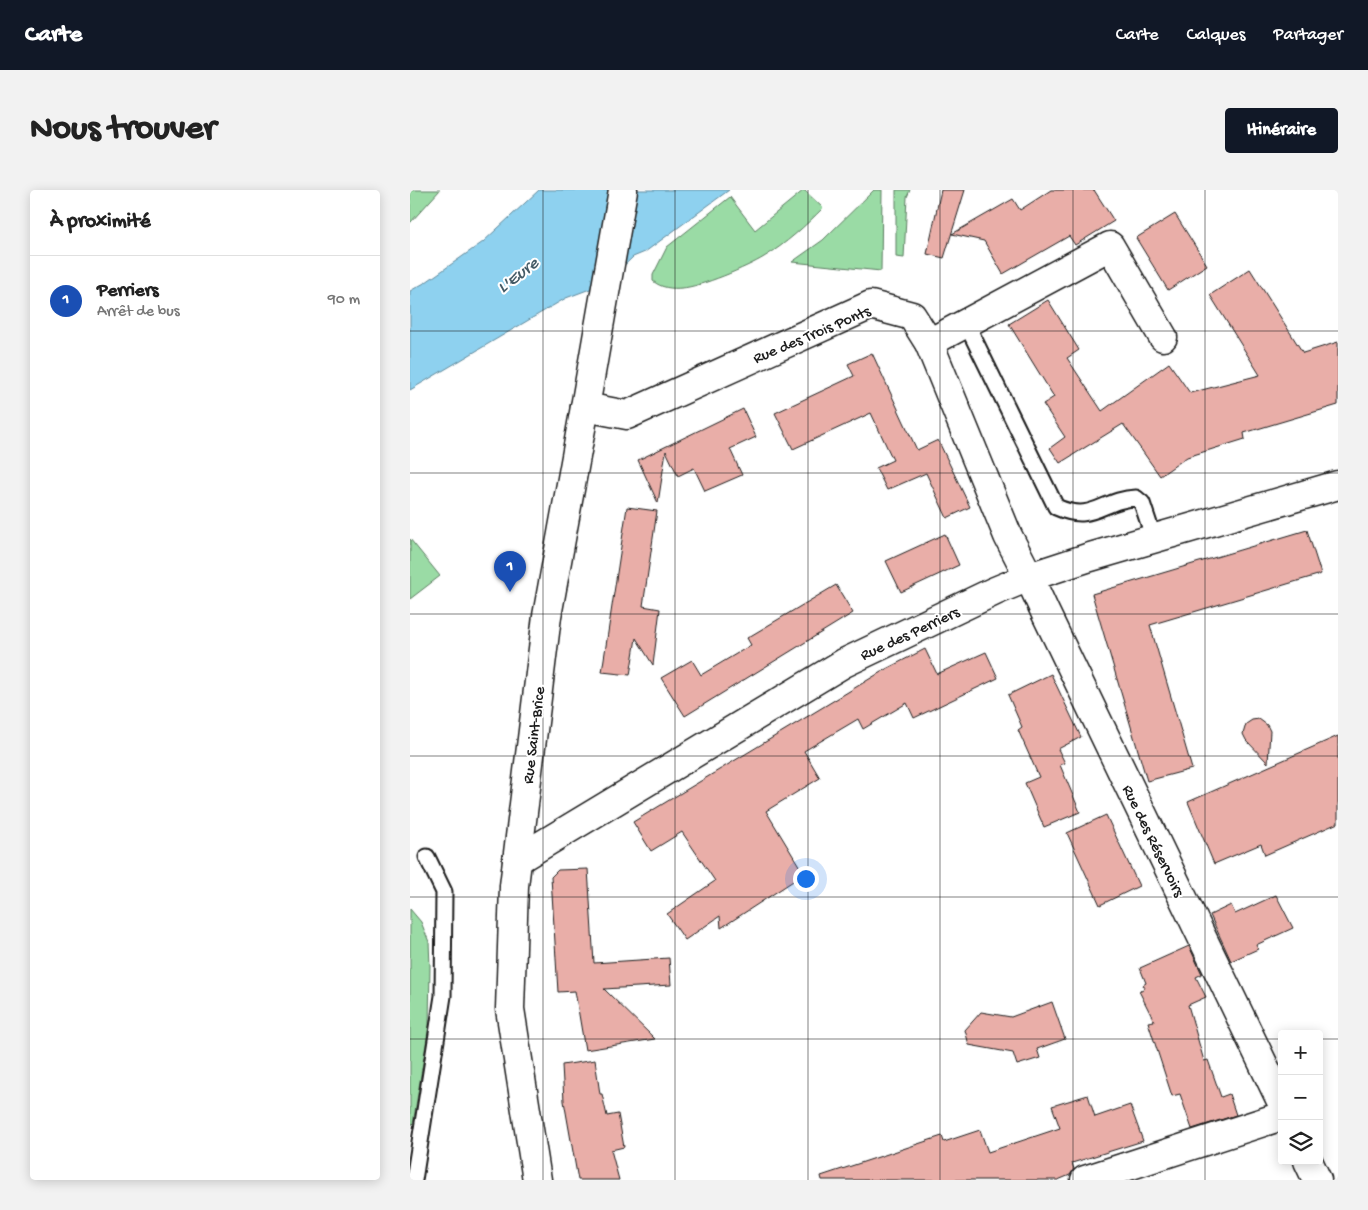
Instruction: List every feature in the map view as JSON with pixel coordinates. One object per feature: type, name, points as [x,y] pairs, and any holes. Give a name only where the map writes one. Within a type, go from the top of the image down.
[{"type":"street","name":"Rue Saint-Brice","points":[[537,1180],[510,1009],[514,886],[547,616],[622,190]]},
{"type":"street","points":[[929,343],[1110,246],[1163,337]]},
{"type":"street","name":"Rue des Trois Ponts","points":[[585,407],[627,415],[872,304],[912,316],[929,343],[1008,536],[1029,577]]},
{"type":"street","name":"Rue des Perriers","points":[[517,860],[844,662],[995,591],[1029,577],[1087,558],[1338,485]]},
{"type":"street","name":"Rue des Réservoirs","points":[[1029,577],[1044,612],[1278,1095]]},
{"type":"street","points":[[1085,1180],[1278,1117]]},
{"type":"street","points":[[1310,1165],[1317,1180]]},
{"type":"lane","points":[[966,323],[1056,507],[1068,513],[1084,514],[1128,498],[1136,498],[1142,503],[1154,539]]},
{"type":"lane","points":[[414,1180],[443,996],[444,892],[427,857]]},
{"type":"green space","points":[[410,190],[440,190],[410,223]]},
{"type":"green space","points":[[804,190],[823,208],[788,241],[764,257],[724,276],[690,287],[667,288],[653,281],[653,275],[667,247],[730,197],[755,230]]},
{"type":"green space","points":[[874,190],[882,190],[881,271],[792,262],[823,240]]},
{"type":"green space","points":[[896,190],[910,190],[907,197],[904,258],[896,257]]},
{"type":"green space","points":[[410,539],[440,576],[410,599]]},
{"type":"green space","points":[[410,909],[421,922],[429,942],[430,966],[429,1025],[413,1124],[410,1124]]},
{"type":"water","name":"L'Eure","points":[[539,190],[729,190],[645,252],[633,257],[606,283],[566,298],[410,390],[410,291],[483,242]]},
{"type":"building","points":[[941,190],[965,190],[944,258],[927,254]]},
{"type":"building","points":[[1051,190],[1094,190],[1114,221],[1075,245],[1069,236],[1003,274],[984,241],[952,234],[1013,199],[1020,210]]},
{"type":"building","points":[[1175,214],[1207,265],[1168,290],[1136,238]]},
{"type":"building","points":[[1250,269],[1303,353],[1338,342],[1338,405],[1244,433],[1245,439],[1187,457],[1160,476],[1123,424],[1060,463],[1050,448],[1065,437],[1043,404],[1054,397],[1009,324],[1048,300],[1079,350],[1067,358],[1102,411],[1169,363],[1190,393],[1260,375],[1210,295]]},
{"type":"building","points":[[872,353],[917,450],[938,440],[970,507],[947,518],[926,473],[887,490],[876,468],[893,460],[871,413],[793,449],[775,413],[854,376],[848,364]]},
{"type":"building","points":[[743,409],[756,437],[730,449],[742,475],[705,491],[694,468],[678,476],[666,451],[658,503],[638,460]]},
{"type":"building","points":[[627,507],[657,511],[643,606],[660,609],[653,665],[636,638],[630,675],[602,672]]},
{"type":"building","points":[[1307,530],[1321,574],[1150,625],[1192,769],[1147,781],[1092,594]]},
{"type":"building","points":[[945,534],[959,565],[901,592],[886,561]]},
{"type":"building","points":[[836,585],[853,613],[685,716],[661,678],[692,660],[701,675],[751,645],[747,638]]},
{"type":"building","points":[[925,649],[937,674],[986,652],[998,678],[914,718],[907,703],[863,729],[858,719],[804,751],[820,778],[766,811],[804,874],[721,928],[720,916],[685,940],[667,914],[715,881],[682,832],[651,851],[633,822],[886,669]]},
{"type":"building","points":[[1051,674],[1081,737],[1058,749],[1065,763],[1060,765],[1080,812],[1044,827],[1025,783],[1039,777],[1018,730],[1022,727],[1008,695]]},
{"type":"building","points":[[1259,719],[1267,725],[1270,731],[1268,763],[1246,740],[1243,734],[1246,724],[1252,720]]},
{"type":"building","points":[[1338,736],[1338,823],[1265,855],[1261,844],[1214,864],[1188,802]]},
{"type":"building","points":[[1106,815],[1139,886],[1100,905],[1067,833]]},
{"type":"building","points":[[588,869],[594,963],[669,958],[671,985],[604,989],[655,1039],[585,1050],[575,991],[558,992],[551,877],[558,870]]},
{"type":"building","points":[[1276,895],[1293,928],[1256,945],[1258,949],[1231,961],[1210,915],[1231,905],[1235,914]]},
{"type":"building","points":[[1189,946],[1202,974],[1196,977],[1206,997],[1188,1005],[1204,1061],[1208,1060],[1221,1097],[1229,1094],[1236,1115],[1192,1129],[1180,1094],[1172,1096],[1148,1022],[1154,1021],[1139,991],[1145,988],[1143,985],[1146,983],[1140,968]]},
{"type":"building","points":[[1052,1002],[1065,1039],[1037,1049],[1040,1058],[1017,1065],[1013,1053],[969,1045],[965,1030],[981,1012],[1011,1017]]},
{"type":"building","points":[[595,1060],[600,1094],[602,1094],[607,1116],[618,1114],[624,1147],[611,1150],[619,1180],[578,1180],[564,1101],[562,1065]]},
{"type":"building","points":[[1088,1095],[1095,1117],[1130,1105],[1143,1141],[1072,1163],[1074,1169],[1070,1175],[1058,1180],[822,1180],[821,1176],[942,1136],[944,1142],[980,1130],[988,1152],[1060,1128],[1052,1106]]},
{"type":"place","name":"Perriers","points":[[510,592]]}]
